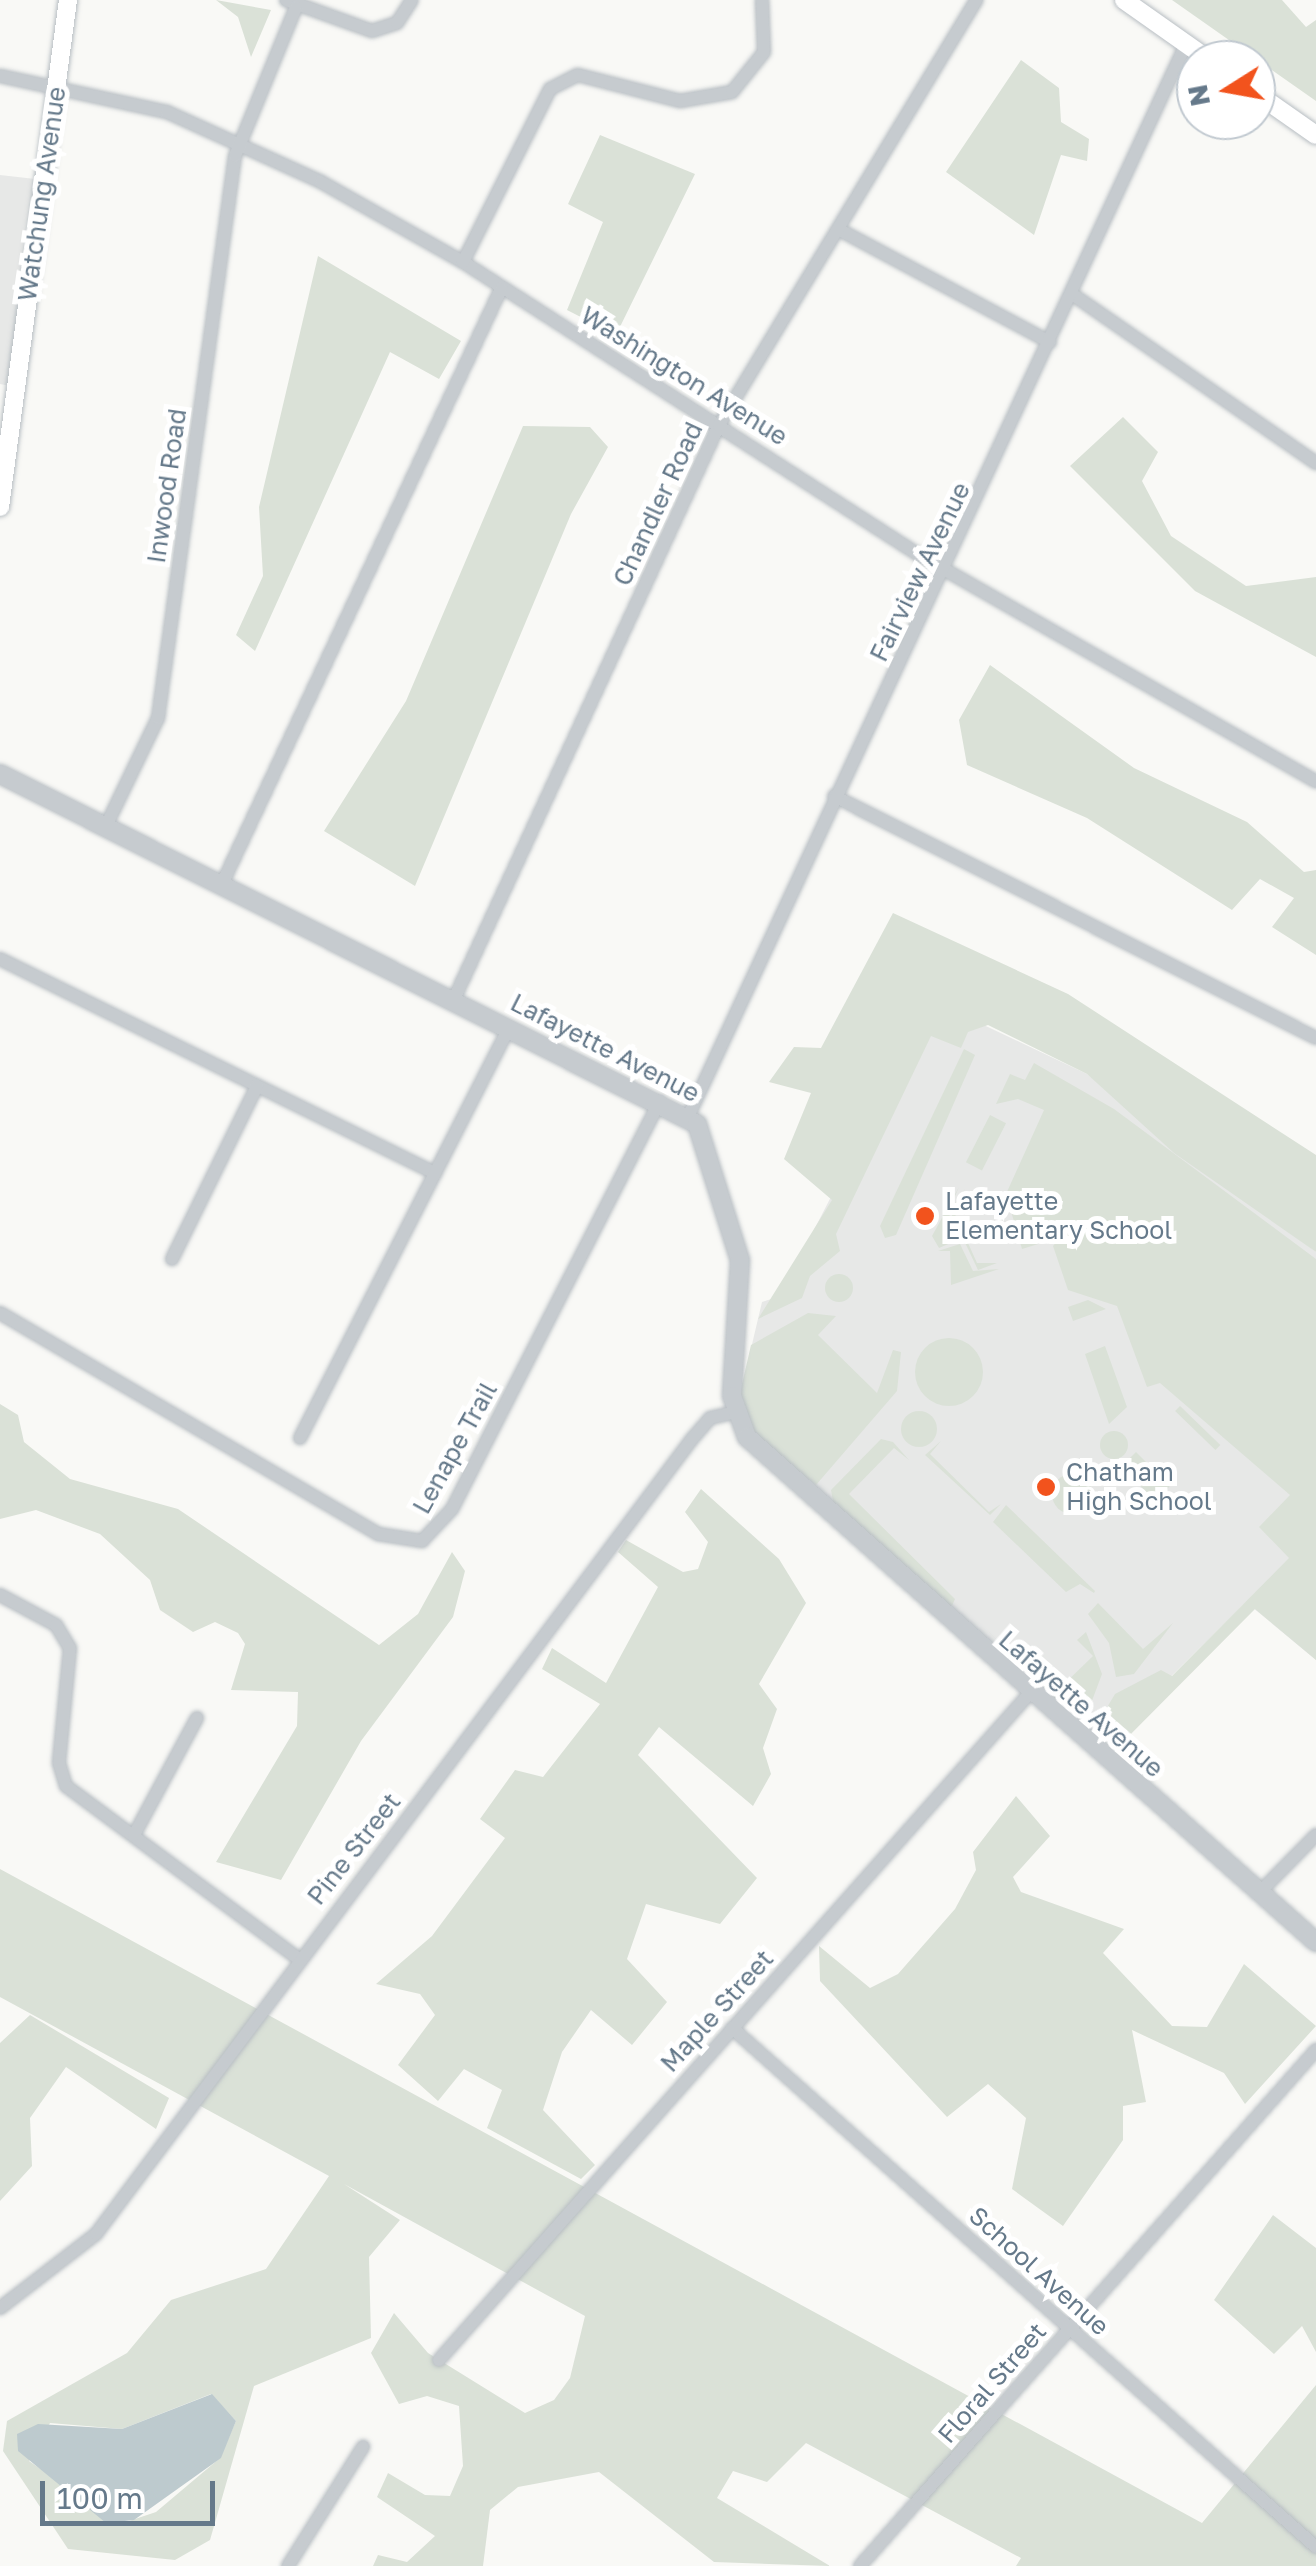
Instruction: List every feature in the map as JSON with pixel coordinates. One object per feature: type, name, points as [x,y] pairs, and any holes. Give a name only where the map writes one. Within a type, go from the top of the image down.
[{"type":"main road","name":"Watchung Avenue","points":[[0,506],[68,0]]},
{"type":"main road","points":[[1124,0],[1180,40]]},
{"type":"main road","points":[[1276,107],[1316,135]]},
{"type":"street","points":[[291,4],[377,31],[412,0]]},
{"type":"street","points":[[464,262],[550,89],[578,75],[680,101],[732,92],[764,52],[762,0]]},
{"type":"street","name":"Chandler Road","points":[[454,999],[719,425],[976,0]]},
{"type":"street","name":"Inwood Road","points":[[106,826],[158,718],[240,141],[291,4]]},
{"type":"street","name":"Fairview Avenue","points":[[688,1117],[834,796],[947,569],[1176,66]]},
{"type":"street","name":"Washington Avenue","points":[[0,76],[140,103],[240,141],[464,262],[501,290],[947,569],[1316,780]]},
{"type":"street","points":[[840,230],[1050,342]]},
{"type":"street","points":[[222,884],[501,290]]},
{"type":"street","points":[[1072,294],[1316,462]]},
{"type":"street","name":"Lafayette Avenue","points":[[0,774],[688,1117],[713,1153],[740,1260],[735,1412],[753,1444],[1029,1694],[1316,1942]]},
{"type":"street","points":[[834,796],[1316,1038]]},
{"type":"street","points":[[0,959],[435,1173]]},
{"type":"street","points":[[300,1438],[510,1027]]},
{"type":"street","points":[[172,1259],[258,1086]]},
{"type":"street","name":"Lenape Trail","points":[[0,1314],[378,1534],[422,1542],[452,1509],[660,1101]]},
{"type":"street","name":"Pine Street","points":[[0,2308],[96,2234],[298,1958],[703,1425],[735,1412]]},
{"type":"street","points":[[0,1595],[65,1636],[72,1660],[61,1777],[298,1958]]},
{"type":"street","name":"Maple Street","points":[[440,2360],[1029,1694]]},
{"type":"street","points":[[134,1835],[197,1718]]},
{"type":"street","points":[[1260,1892],[1316,1835]]},
{"type":"street","name":"School Avenue","points":[[732,2028],[1316,2547]]},
{"type":"street","name":"Floral Street","points":[[860,2566],[1316,2050]]},
{"type":"street","points":[[288,2566],[363,2447]]},
{"type":"shaded area","points":[[216,0],[271,10],[251,57],[238,17]]},
{"type":"shaded area","points":[[1172,0],[1282,0],[1306,27],[1316,20],[1316,101],[1276,73],[1276,40],[1229,40]]},
{"type":"shaded area","points":[[1021,60],[1059,88],[1061,122],[1089,139],[1087,161],[1061,155],[1034,235],[946,172]]},
{"type":"shaded area","points":[[600,135],[695,174],[616,335],[567,310],[603,222],[568,204]]},
{"type":"shaded area","points":[[0,175],[44,180],[16,387],[0,384]]},
{"type":"shaded area","points":[[318,256],[461,341],[439,379],[390,352],[255,651],[236,635],[263,576],[259,507]]},
{"type":"shaded area","points":[[1123,417],[1158,452],[1142,481],[1171,536],[1246,586],[1316,577],[1316,657],[1195,591],[1070,466]]},
{"type":"shaded area","points":[[523,426],[590,427],[608,447],[571,514],[415,886],[324,831],[406,701]]},
{"type":"shaded area","points":[[990,665],[1134,768],[1247,822],[1304,872],[1316,870],[1316,955],[1272,927],[1294,898],[1260,879],[1232,910],[1087,818],[967,765],[959,720]]},
{"type":"shaded area","points":[[893,913],[1068,994],[1316,1155],[1316,1252],[1174,1153],[1087,1074],[988,1025],[968,1032],[961,1048],[931,1036],[836,1234],[840,1251],[810,1276],[802,1298],[758,1319],[832,1200],[784,1159],[811,1093],[769,1082],[794,1047],[821,1048]]},
{"type":"shaded area","points":[[952,1010],[1087,1074],[1316,1252],[1316,1660],[1246,1602],[1103,1744],[764,1445],[740,1395],[762,1302],[780,1296],[925,1014]]},
{"type":"shaded area","points":[[964,1049],[975,1055],[896,1235],[885,1238],[880,1226]]},
{"type":"shaded area","points":[[1034,1063],[1114,1109],[1316,1259],[1316,1660],[1255,1609],[1116,1749],[1096,1726],[1115,1694],[1161,1670],[1172,1676],[1289,1558],[1259,1527],[1290,1495],[1160,1383],[1147,1387],[1117,1306],[1068,1290],[1053,1246],[1061,1237],[1022,1249],[1006,1194],[1044,1110],[1018,1099],[996,1104],[1010,1074],[1025,1080]]},
{"type":"shaded area","points":[[990,1115],[1006,1123],[982,1170],[966,1162]]},
{"type":"shaded area","points":[[959,1187],[948,1212],[960,1239],[939,1248],[932,1236]]},
{"type":"shaded area","points":[[965,1189],[954,1212],[977,1263],[997,1263],[978,1270],[950,1211]]},
{"type":"shaded area","points":[[960,1244],[973,1271],[999,1269],[951,1285],[950,1251],[938,1251]]},
{"type":"shaded area","points":[[839,1274],[849,1278],[853,1288],[849,1298],[839,1302],[829,1298],[825,1288],[829,1278]]},
{"type":"shaded area","points":[[1088,1300],[1106,1309],[1073,1321],[1068,1307]]},
{"type":"shaded area","points":[[808,1313],[836,1316],[818,1335],[877,1393],[893,1350],[901,1352],[897,1391],[816,1485],[757,1439],[740,1393],[751,1345]]},
{"type":"shaded area","points":[[949,1338],[973,1348],[983,1372],[973,1396],[949,1406],[925,1396],[915,1372],[925,1348]]},
{"type":"shaded area","points":[[1105,1346],[1127,1407],[1109,1424],[1085,1354]]},
{"type":"shaded area","points":[[0,1404],[18,1415],[24,1442],[70,1479],[178,1509],[379,1645],[418,1614],[452,1552],[465,1571],[453,1617],[361,1741],[281,1880],[216,1862],[297,1726],[298,1692],[231,1690],[245,1644],[238,1633],[215,1622],[193,1632],[160,1610],[150,1580],[100,1534],[36,1510],[0,1519]]},
{"type":"shaded area","points":[[1180,1406],[1220,1445],[1215,1450],[1175,1411]]},
{"type":"shaded area","points":[[919,1411],[932,1416],[937,1429],[932,1442],[919,1447],[906,1442],[901,1429],[906,1416]]},
{"type":"shaded area","points":[[1114,1431],[1124,1435],[1128,1445],[1124,1455],[1114,1459],[1104,1455],[1100,1445],[1104,1435]]},
{"type":"shaded area","points":[[881,1439],[893,1442],[909,1460],[894,1448],[849,1494],[955,1599],[951,1608],[834,1506],[831,1490]]},
{"type":"shaded area","points":[[941,1441],[930,1454],[989,1512],[1001,1504],[990,1515],[925,1455]]},
{"type":"shaded area","points":[[1136,1452],[1170,1486],[1155,1501],[1121,1467]]},
{"type":"shaded area","points":[[1072,1474],[1086,1480],[1092,1494],[1086,1508],[1072,1514],[1058,1508],[1052,1494],[1058,1480]]},
{"type":"shaded area","points":[[701,1489],[779,1559],[806,1603],[759,1684],[777,1709],[763,1748],[771,1774],[753,1806],[659,1727],[638,1755],[757,1878],[720,1924],[646,1904],[627,1959],[667,2002],[632,2045],[591,2010],[562,2052],[543,2110],[595,2165],[581,2179],[487,2128],[502,2090],[464,2069],[438,2101],[398,2065],[435,2015],[420,1994],[376,1984],[432,1936],[505,1838],[480,1819],[515,1770],[543,1777],[600,1704],[542,1669],[552,1648],[606,1683],[658,1587],[618,1552],[626,1540],[683,1572],[698,1569],[708,1542],[685,1512]]},
{"type":"shaded area","points":[[1006,1505],[1094,1593],[1080,1584],[1066,1592],[993,1522]]},
{"type":"shaded area","points":[[1098,1603],[1143,1649],[1173,1623],[1134,1674],[1116,1677],[1109,1643],[1088,1614]]},
{"type":"shaded area","points":[[987,1630],[1043,1685],[1060,1688],[1093,1656],[1077,1640],[1086,1632],[1102,1674],[1087,1714],[1075,1718]]},
{"type":"shaded area","points":[[1016,1796],[1050,1836],[1013,1877],[1021,1892],[1124,1929],[1103,1953],[1172,2026],[1207,2027],[1244,1964],[1316,2026],[1245,2104],[1224,2073],[1132,2030],[1146,2102],[1123,2106],[1123,2140],[1063,2226],[1012,2189],[1026,2118],[988,2084],[947,2117],[820,1981],[819,1946],[870,1988],[898,1974],[955,1909],[976,1870],[973,1852]]},
{"type":"shaded area","points":[[0,1869],[1202,2523],[1316,2385],[1316,2566],[1016,2566],[1021,2558],[806,2443],[767,2482],[733,2471],[717,2498],[830,2566],[714,2562],[599,2472],[518,2487],[490,2510],[483,2566],[373,2566],[378,2555],[407,2562],[435,2536],[377,2497],[388,2473],[425,2495],[450,2496],[463,2466],[459,2406],[427,2396],[399,2404],[371,2353],[394,2313],[428,2353],[525,2413],[554,2400],[570,2378],[585,2316],[344,2184],[400,2220],[369,2257],[371,2338],[254,2386],[210,2540],[175,2560],[68,2549],[3,2451],[7,2421],[127,2353],[171,2300],[266,2269],[329,2176],[0,1997]],"holes":[[[211,2394],[236,2421],[220,2458],[156,2512],[120,2524],[29,2461],[50,2423],[122,2429]]]},
{"type":"shaded area","points":[[30,2015],[169,2098],[156,2129],[66,2067],[30,2118],[32,2166],[0,2201],[0,2043]]},
{"type":"shaded area","points":[[1273,2215],[1316,2248],[1316,2352],[1302,2326],[1274,2354],[1214,2300]]},
{"type":"shaded area","points":[[212,2394],[236,2421],[221,2458],[134,2520],[106,2523],[18,2451],[17,2434],[38,2424],[122,2429]]},
{"type":"place","name":"Lafayette Elementary School","points":[[925,1216]]},
{"type":"place","name":"Chatham High School","points":[[1046,1487]]}]
